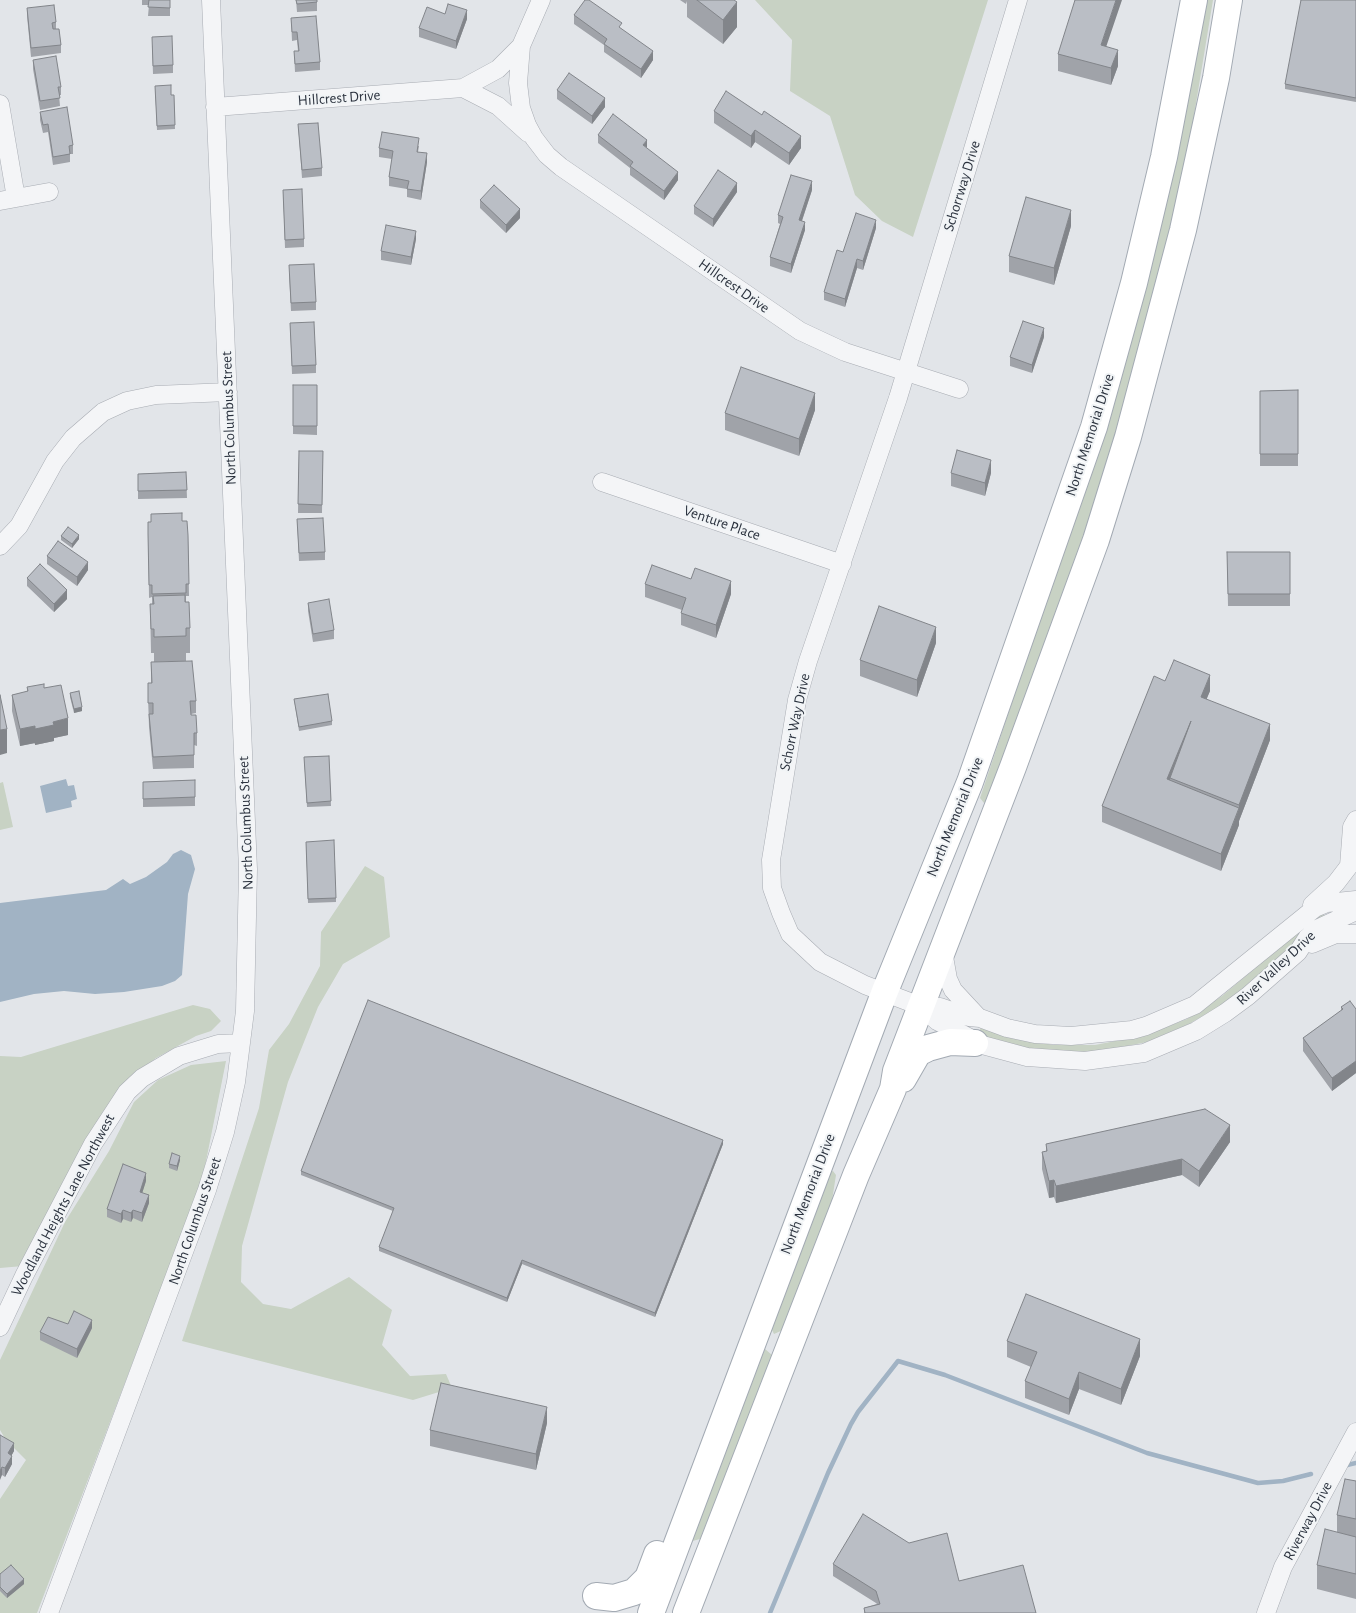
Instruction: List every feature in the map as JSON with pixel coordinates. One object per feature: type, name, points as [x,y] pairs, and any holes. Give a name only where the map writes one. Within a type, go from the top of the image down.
[{"type":"main road","name":"North Memorial Drive","points":[[651,1613],[885,991],[970,782],[1094,427],[1134,283],[1162,167],[1194,0]]},
{"type":"main road","points":[[686,1613],[853,1184],[893,1089],[896,1071],[920,1006],[1068,622],[1128,437],[1183,230],[1229,0]]},
{"type":"main road","points":[[893,1089],[905,1077],[912,1061],[923,1051],[978,1030]]},
{"type":"main road","points":[[596,1596],[614,1598],[626,1595],[634,1592],[648,1578],[704,1435],[737,1381]]},
{"type":"street","name":"North Columbus Street","points":[[49,1613],[207,1190],[225,1132],[241,1043],[248,963],[248,868],[211,0]]},
{"type":"street","points":[[469,86],[498,69],[521,46],[541,0]]},
{"type":"street","name":"Schorrway Drive","points":[[906,372],[1018,0]]},
{"type":"street","name":"Hillcrest Drive","points":[[521,46],[518,67],[519,97],[524,117],[534,138]]},
{"type":"street","name":"Hillcrest Drive","points":[[215,107],[469,86],[498,106],[534,138],[560,167],[800,331],[845,352],[959,389]]},
{"type":"street","points":[[0,104],[8,200],[49,192]]},
{"type":"street","name":"Schorr Way Drive","points":[[906,372],[808,661],[797,700],[770,860],[772,888],[790,934],[804,949],[839,974],[920,1006]]},
{"type":"street","points":[[0,546],[19,526],[55,462],[73,438],[103,412],[127,401],[156,395],[228,392]]},
{"type":"street","name":"Venture Place","points":[[602,482],[842,564]]},
{"type":"street","points":[[1302,916],[1336,883],[1349,866],[1352,827],[1356,820]]},
{"type":"street","name":"River Valley Drive","points":[[920,1006],[937,1021],[968,1036],[978,1030],[1007,1028],[1052,1036],[1111,1033],[1146,1026],[1195,1005],[1302,916],[1327,903],[1356,900]]},
{"type":"street","name":"River Valley Drive","points":[[920,1006],[940,1008],[969,1017],[978,1030],[1027,1057],[1054,1061],[1085,1061],[1144,1053],[1172,1043],[1225,1014],[1298,952],[1307,938],[1317,929],[1356,911]]},
{"type":"street","points":[[1298,952],[1322,938],[1336,934],[1356,934]]},
{"type":"street","name":"River Valley Drive","points":[[943,948],[948,979],[978,1030]]},
{"type":"street","name":"Woodland Heights Lane Northwest","points":[[0,1327],[24,1276],[93,1144],[127,1092],[142,1078],[179,1056],[218,1044],[241,1043]]},
{"type":"street","name":"Riverway Drive","points":[[1266,1613],[1283,1567],[1356,1432]]},
{"type":"green space","points":[[755,0],[988,0],[913,237],[882,221],[855,195],[830,116],[790,91],[792,40]]},
{"type":"green space","points":[[1203,0],[1213,0],[1188,152],[1167,246],[1134,375],[1096,503],[988,801],[984,803],[980,798],[1037,628]]},
{"type":"green space","points":[[3,782],[13,827],[0,830],[0,783]]},
{"type":"green space","points":[[365,866],[384,877],[390,937],[343,964],[318,1007],[288,1082],[242,1246],[241,1282],[263,1304],[291,1309],[349,1277],[392,1310],[382,1345],[410,1376],[446,1374],[452,1388],[413,1400],[182,1341],[259,1108],[269,1050],[289,1024],[320,966],[321,932]]},
{"type":"green space","points":[[1323,911],[1325,918],[1227,1002],[1189,1024],[1147,1042],[1096,1052],[1050,1053],[1003,1043],[978,1035],[981,1027],[1006,1036],[1053,1045],[1095,1045],[1146,1035],[1187,1019],[1222,996]]},
{"type":"green space","points":[[193,1005],[210,1009],[221,1021],[211,1031],[196,1036],[156,1058],[125,1083],[23,1266],[0,1268],[0,1056],[21,1057]]},
{"type":"green space","points":[[226,1061],[202,1181],[37,1613],[0,1613],[0,1499],[26,1460],[6,1440],[0,1430],[0,1360],[65,1222],[109,1151],[134,1102],[158,1080],[191,1065]]},
{"type":"green space","points":[[833,1171],[836,1175],[831,1207],[783,1330],[774,1334],[770,1326],[830,1172]]},
{"type":"green space","points":[[765,1349],[772,1355],[750,1413],[700,1539],[689,1542],[758,1353]]},
{"type":"water","points":[[66,779],[68,786],[74,785],[77,799],[71,801],[72,807],[46,813],[40,786]]},
{"type":"water","points":[[181,850],[191,855],[195,869],[188,894],[182,975],[175,981],[162,986],[124,992],[95,994],[64,991],[34,994],[0,1002],[0,903],[106,890],[123,879],[130,884],[146,877],[167,862],[173,854]]},
{"type":"building","points":[[149,0],[170,0],[170,8],[148,7]]},
{"type":"building","points":[[296,0],[317,0],[317,2],[297,4]]},
{"type":"building","points":[[585,0],[589,0],[622,23],[619,27],[653,51],[641,69],[604,44],[607,39],[574,15]]},
{"type":"building","points":[[697,0],[734,0],[737,2],[723,20]]},
{"type":"building","points":[[1075,0],[1116,0],[1101,45],[1118,50],[1111,68],[1058,54]]},
{"type":"building","points":[[1301,0],[1356,0],[1356,98],[1285,84]]},
{"type":"building","points":[[448,4],[467,10],[456,41],[419,28],[427,7],[445,14]]},
{"type":"building","points":[[54,5],[56,22],[52,23],[53,29],[59,29],[61,45],[31,48],[27,8]]},
{"type":"building","points":[[316,16],[320,62],[295,64],[294,51],[299,51],[297,32],[292,32],[291,18]]},
{"type":"building","points":[[172,36],[173,65],[153,66],[152,37]]},
{"type":"building","points":[[56,56],[61,87],[58,87],[60,98],[40,101],[33,60]]},
{"type":"building","points":[[569,73],[605,98],[592,116],[557,90]]},
{"type":"building","points":[[171,85],[171,95],[174,95],[175,125],[157,126],[155,86]]},
{"type":"building","points":[[726,91],[762,115],[764,111],[801,136],[789,153],[755,130],[751,136],[714,111]]},
{"type":"building","points":[[67,107],[73,145],[69,146],[70,154],[53,157],[48,124],[43,125],[40,112]]},
{"type":"building","points":[[613,114],[647,140],[643,145],[678,172],[664,191],[630,166],[633,162],[598,135]]},
{"type":"building","points":[[318,123],[322,168],[302,170],[298,124]]},
{"type":"building","points":[[382,132],[419,138],[417,152],[427,153],[421,191],[407,189],[409,181],[389,177],[393,151],[379,148]]},
{"type":"building","points":[[718,170],[737,183],[713,219],[694,206]]},
{"type":"building","points":[[791,175],[812,181],[799,220],[805,222],[791,264],[770,257],[783,217],[778,215]]},
{"type":"building","points":[[494,185],[520,209],[506,225],[480,200]]},
{"type":"building","points":[[302,189],[304,239],[285,240],[283,190]]},
{"type":"building","points":[[1026,197],[1071,210],[1054,268],[1009,256]]},
{"type":"building","points":[[856,213],[876,220],[863,261],[857,259],[845,299],[824,292],[837,250],[843,252]]},
{"type":"building","points":[[386,225],[416,231],[411,257],[381,251]]},
{"type":"building","points":[[314,264],[316,302],[291,303],[289,265]]},
{"type":"building","points":[[1023,321],[1044,328],[1032,365],[1010,357]]},
{"type":"building","points":[[314,322],[316,365],[292,366],[290,323]]},
{"type":"building","points":[[741,367],[815,393],[799,439],[725,413]]},
{"type":"building","points":[[293,385],[317,385],[317,426],[293,426]]},
{"type":"building","points":[[1298,390],[1298,454],[1260,454],[1260,391]]},
{"type":"building","points":[[957,450],[991,460],[985,483],[951,473]]},
{"type":"building","points":[[299,451],[323,451],[322,505],[298,504]]},
{"type":"building","points":[[186,472],[187,490],[138,491],[138,474]]},
{"type":"building","points":[[182,513],[182,521],[187,521],[188,535],[189,584],[186,584],[186,593],[152,594],[152,585],[149,585],[148,522],[151,522],[151,514]]},
{"type":"building","points":[[323,518],[325,552],[299,553],[297,519]]},
{"type":"building","points":[[68,527],[79,535],[72,544],[61,536]]},
{"type":"building","points":[[58,541],[88,562],[77,577],[47,556]]},
{"type":"building","points":[[1227,552],[1290,552],[1290,594],[1228,594]]},
{"type":"building","points":[[40,564],[67,590],[54,604],[27,578]]},
{"type":"building","points":[[652,565],[691,579],[695,568],[731,581],[716,625],[681,613],[686,598],[645,584]]},
{"type":"building","points":[[185,595],[185,602],[189,602],[190,628],[186,628],[186,636],[154,637],[154,629],[151,629],[150,604],[154,604],[153,596]]},
{"type":"building","points":[[329,599],[334,630],[313,634],[308,603]]},
{"type":"building","points":[[879,606],[936,627],[917,680],[860,660]]},
{"type":"building","points":[[1174,660],[1210,675],[1201,697],[1270,724],[1239,805],[1170,778],[1191,721],[1167,779],[1239,808],[1221,854],[1102,806],[1154,676],[1165,681]]},
{"type":"building","points":[[192,661],[196,701],[190,701],[191,715],[196,715],[197,733],[194,733],[194,755],[153,757],[149,714],[153,714],[153,703],[148,703],[148,683],[152,683],[151,662]]},
{"type":"building","points":[[44,684],[44,688],[61,685],[68,718],[53,722],[54,725],[35,729],[35,726],[20,729],[12,695],[28,691],[27,687]]},
{"type":"building","points":[[79,691],[82,707],[74,709],[70,693]]},
{"type":"building","points":[[328,694],[332,721],[299,727],[294,699]]},
{"type":"building","points":[[0,695],[7,729],[0,730]]},
{"type":"building","points":[[329,756],[331,801],[307,803],[304,757]]},
{"type":"building","points":[[195,780],[195,797],[143,799],[143,782]]},
{"type":"building","points":[[334,840],[336,898],[308,899],[306,842]]},
{"type":"building","points":[[368,1000],[723,1140],[655,1313],[522,1260],[507,1298],[379,1247],[394,1208],[301,1171]]},
{"type":"building","points":[[1350,1001],[1356,1009],[1356,1061],[1332,1078],[1303,1038],[1343,1009],[1341,1007]]},
{"type":"building","points":[[1205,1109],[1230,1125],[1199,1171],[1182,1159],[1056,1186],[1054,1180],[1049,1181],[1042,1152],[1047,1151],[1046,1144]]},
{"type":"building","points":[[172,1153],[180,1156],[177,1166],[169,1164]]},
{"type":"building","points":[[123,1164],[146,1173],[140,1192],[149,1195],[142,1213],[133,1210],[131,1213],[123,1210],[121,1214],[107,1209]]},
{"type":"building","points":[[1026,1294],[1140,1339],[1121,1389],[1079,1372],[1069,1399],[1025,1381],[1037,1352],[1007,1341]]},
{"type":"building","points":[[74,1311],[92,1320],[77,1349],[40,1332],[48,1317],[68,1324]]},
{"type":"building","points":[[441,1383],[547,1407],[536,1454],[430,1430]]},
{"type":"building","points":[[0,1435],[14,1443],[8,1453],[12,1456],[5,1468],[2,1467],[0,1471]]},
{"type":"building","points":[[1345,1479],[1356,1481],[1356,1519],[1337,1515]]},
{"type":"building","points":[[863,1514],[909,1543],[947,1533],[959,1581],[1023,1565],[1036,1613],[865,1613],[864,1608],[880,1604],[876,1591],[833,1564]]},
{"type":"building","points":[[1325,1529],[1356,1537],[1356,1574],[1317,1565]]},
{"type":"building","points":[[11,1565],[24,1579],[7,1594],[0,1587],[0,1574]]},
{"type":"waterway","points":[[770,1613],[828,1473],[851,1424],[858,1412],[898,1361],[945,1375],[1147,1453],[1258,1483],[1283,1481],[1311,1474]]},
{"type":"waterway","points":[[1343,1466],[1356,1463]]}]
